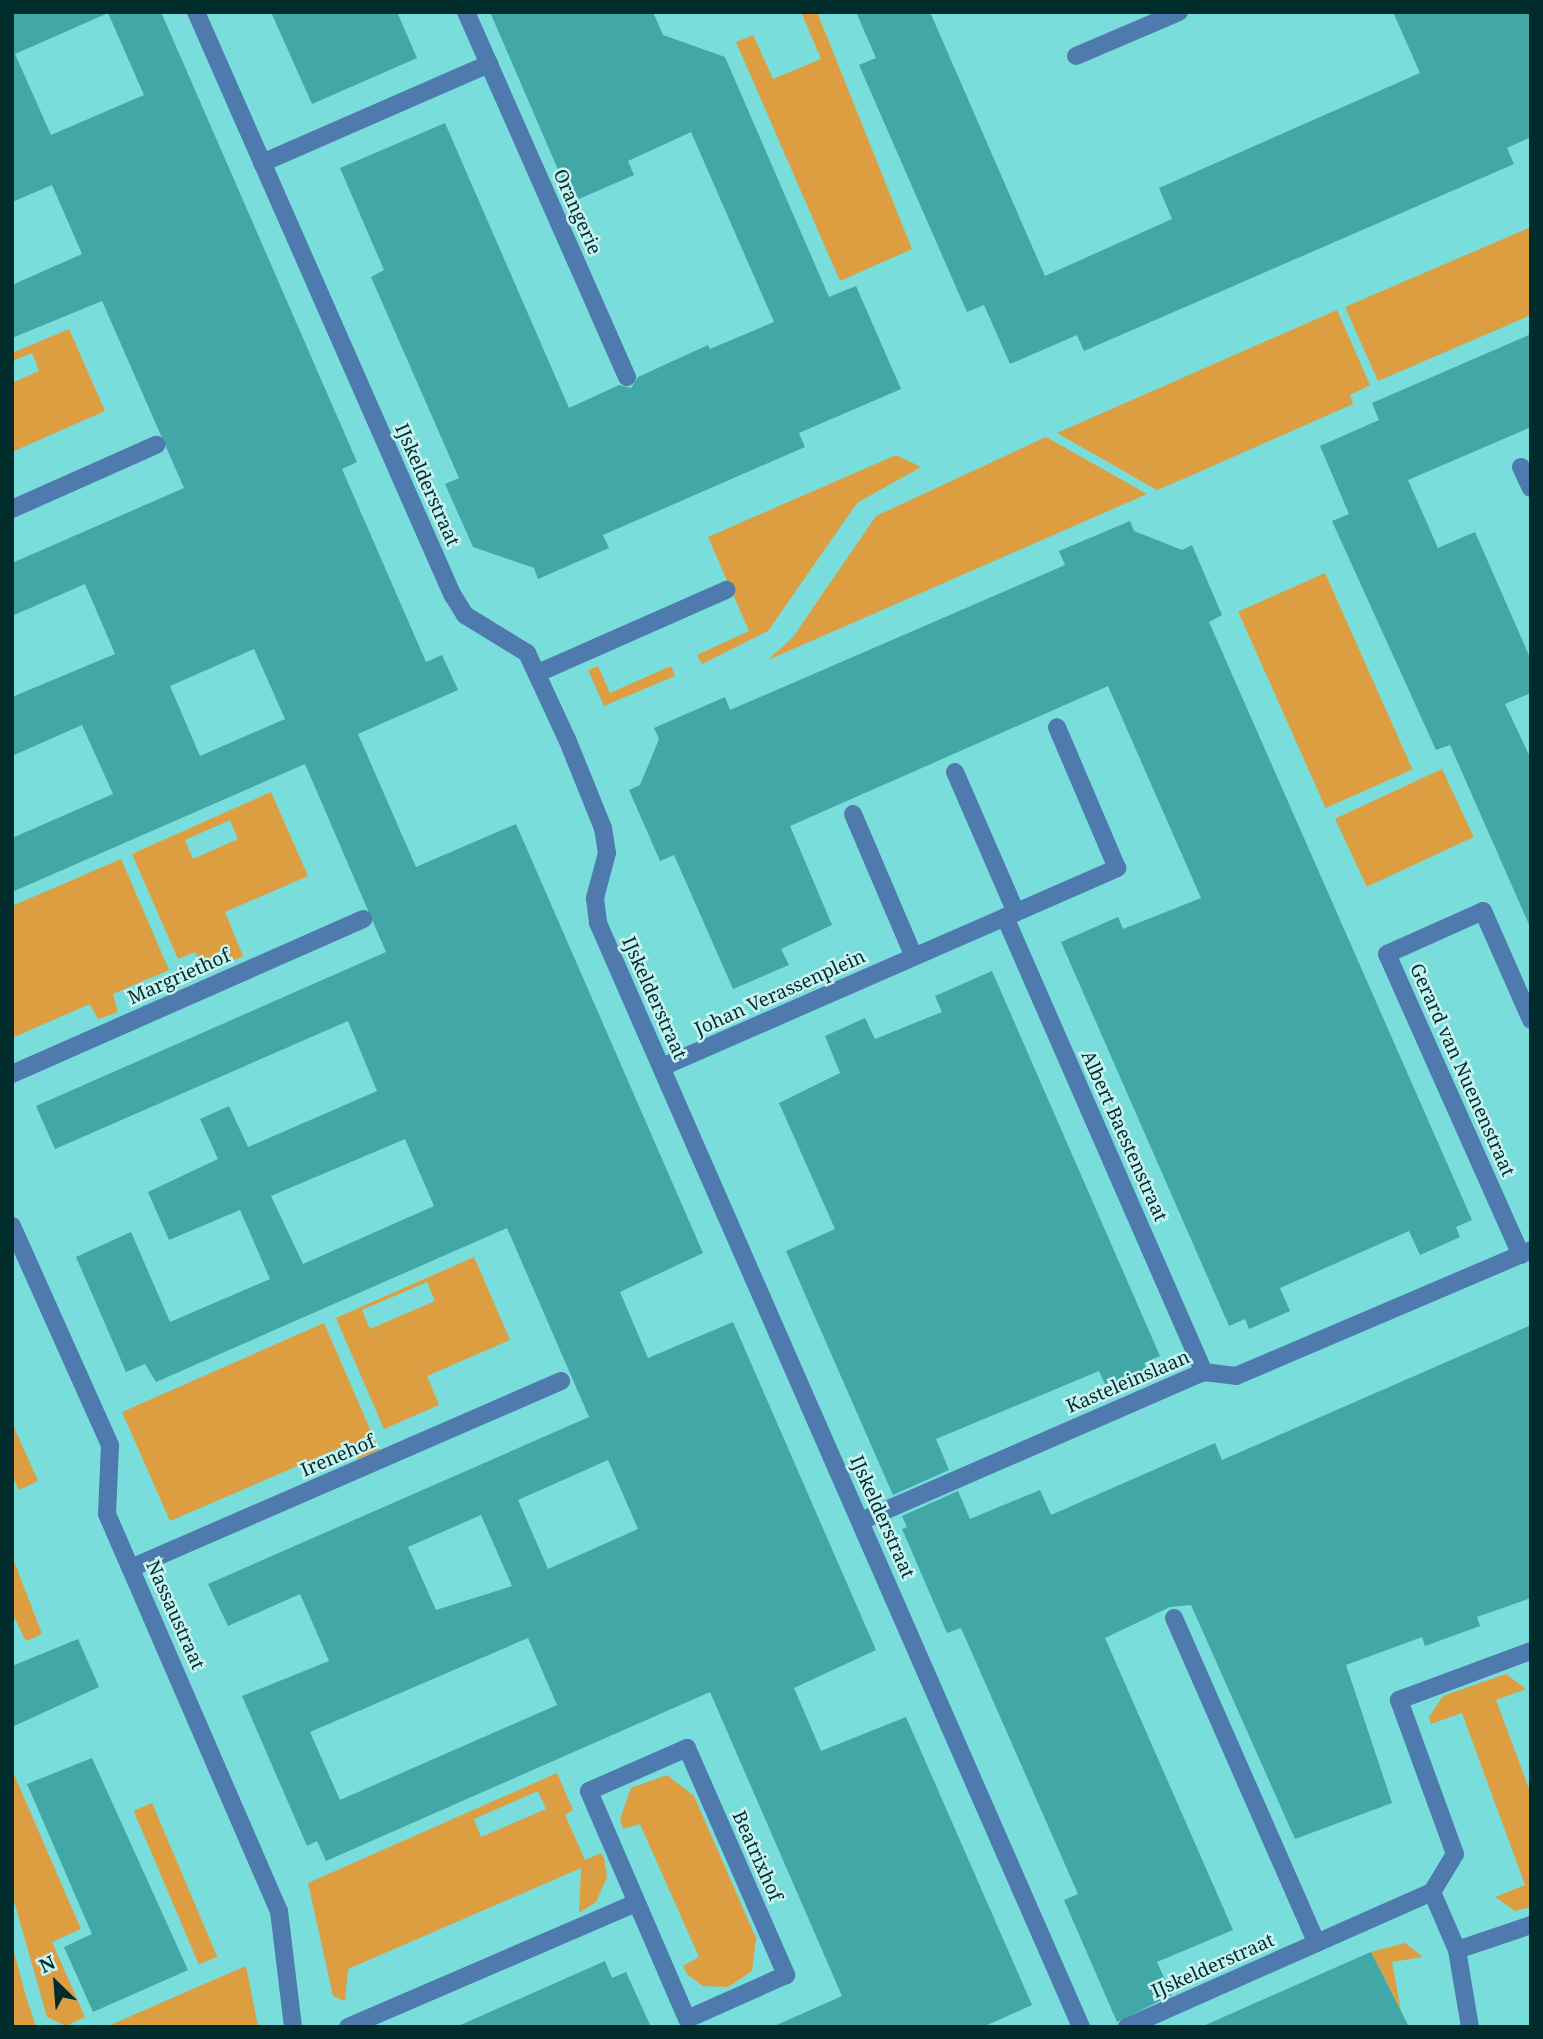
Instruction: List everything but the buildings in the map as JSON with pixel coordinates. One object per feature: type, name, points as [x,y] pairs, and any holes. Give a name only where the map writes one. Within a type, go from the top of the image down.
[{"type":"street","name":"IJskelderstraat","points":[[196,12],[452,594],[465,615],[514,641],[538,673],[603,828],[607,853],[595,898],[598,923],[1081,2027]]},
{"type":"street","name":"Orangerie","points":[[466,12],[627,377]]},
{"type":"street","points":[[1076,56],[1179,12]]},
{"type":"street","points":[[262,163],[489,64]]},
{"type":"street","points":[[12,509],[156,445]]},
{"type":"street","points":[[1521,467],[1531,488]]},
{"type":"street","points":[[538,673],[726,590]]},
{"type":"street","name":"Johan Verassenplein","points":[[662,1067],[1117,868],[1057,727]]},
{"type":"street","points":[[955,772],[1011,915]]},
{"type":"street","points":[[853,814],[914,957]]},
{"type":"street","name":"Gerard van Nuenenstraat","points":[[1526,1252],[1387,954],[1483,911],[1531,1020]]},
{"type":"street","name":"Albert Baestenstraat","points":[[1011,915],[1204,1371]]},
{"type":"street","name":"Margriethof","points":[[12,1073],[363,919]]},
{"type":"street","name":"Nassaustraat","points":[[12,1226],[110,1446],[107,1514],[279,1911],[293,2027]]},
{"type":"street","name":"Kasteleinslaan","points":[[861,1521],[1204,1371],[1237,1376],[1526,1252]]},
{"type":"street","name":"Irenehof","points":[[131,1568],[561,1381]]},
{"type":"street","points":[[1174,1618],[1317,1943]]},
{"type":"street","points":[[1470,2027],[1457,1950],[1432,1892],[1455,1854],[1399,1700],[1531,1651]]},
{"type":"street","name":"Beatrixhof","points":[[687,1748],[786,1975],[687,2019],[636,1903],[589,1791],[687,1748]]},
{"type":"street","name":"IJskelderstraat","points":[[1126,2027],[1432,1892]]},
{"type":"street","points":[[348,2027],[636,1903]]},
{"type":"street","points":[[1457,1950],[1531,1926]]},
{"type":"shaded area","points":[[817,12],[912,249],[840,281],[736,42],[753,35],[773,79],[821,59],[802,14]]},
{"type":"shaded area","points":[[1531,227],[1531,315],[1378,381],[1345,307]]},
{"type":"shaded area","points":[[1337,310],[1370,385],[1350,395],[1353,404],[1190,476],[1157,490],[1057,433]]},
{"type":"shaded area","points":[[69,329],[105,411],[12,452],[12,383],[39,371],[32,353],[12,361],[12,353]]},
{"type":"shaded area","points":[[1046,437],[1147,494],[768,660],[793,637],[876,516]]},
{"type":"shaded area","points":[[896,455],[921,467],[857,503],[768,631],[702,664],[697,655],[749,631],[708,537]]},
{"type":"shaded area","points":[[1325,573],[1412,769],[1326,808],[1238,612]]},
{"type":"shaded area","points":[[598,666],[610,693],[671,666],[675,676],[604,706],[588,670]]},
{"type":"shaded area","points":[[1442,769],[1474,837],[1367,887],[1335,819]]},
{"type":"shaded area","points":[[271,792],[308,876],[225,912],[243,956],[205,973],[195,952],[178,959],[132,854]],"holes":[[[230,820],[238,839],[193,859],[185,840]]]},
{"type":"shaded area","points":[[121,859],[169,970],[113,994],[118,1012],[98,1019],[90,1004],[12,1038],[12,906]]},
{"type":"shaded area","points":[[474,1257],[510,1340],[427,1376],[439,1405],[384,1429],[336,1318]],"holes":[[[427,1282],[435,1301],[370,1329],[362,1310]]]},
{"type":"shaded area","points":[[324,1323],[379,1450],[358,1459],[351,1443],[170,1521],[122,1412]]},
{"type":"shaded area","points":[[12,1423],[38,1481],[19,1490],[12,1475]]},
{"type":"shaded area","points":[[12,1556],[42,1634],[26,1641],[12,1613]]},
{"type":"shaded area","points":[[1506,1674],[1526,1689],[1496,1700],[1531,1794],[1531,1907],[1515,1911],[1495,1897],[1525,1885],[1462,1713],[1431,1724],[1429,1717],[1443,1696]]},
{"type":"shaded area","points":[[12,1770],[81,1929],[52,1942],[85,2017],[66,2026],[47,2017],[12,1894]]},
{"type":"shaded area","points":[[557,1773],[573,1810],[565,1815],[585,1860],[601,1853],[607,1877],[596,1902],[579,1913],[581,1868],[348,1969],[345,2001],[333,1996],[308,1883]],"holes":[[[538,1791],[546,1809],[481,1837],[474,1819]]]},
{"type":"shaded area","points":[[667,1775],[694,1796],[756,1938],[752,1971],[728,1987],[703,1986],[688,1975],[683,1966],[699,1957],[640,1824],[623,1829],[620,1819],[631,1788]]},
{"type":"shaded area","points":[[152,1803],[217,1957],[199,1965],[134,1811]]},
{"type":"shaded area","points":[[1405,1943],[1423,1957],[1392,1962],[1401,2011],[1371,1952]]},
{"type":"shaded area","points":[[12,1944],[25,1993],[36,2027],[12,2027]]},
{"type":"shaded area","points":[[246,1966],[258,2027],[106,2027],[195,1988]]}]
